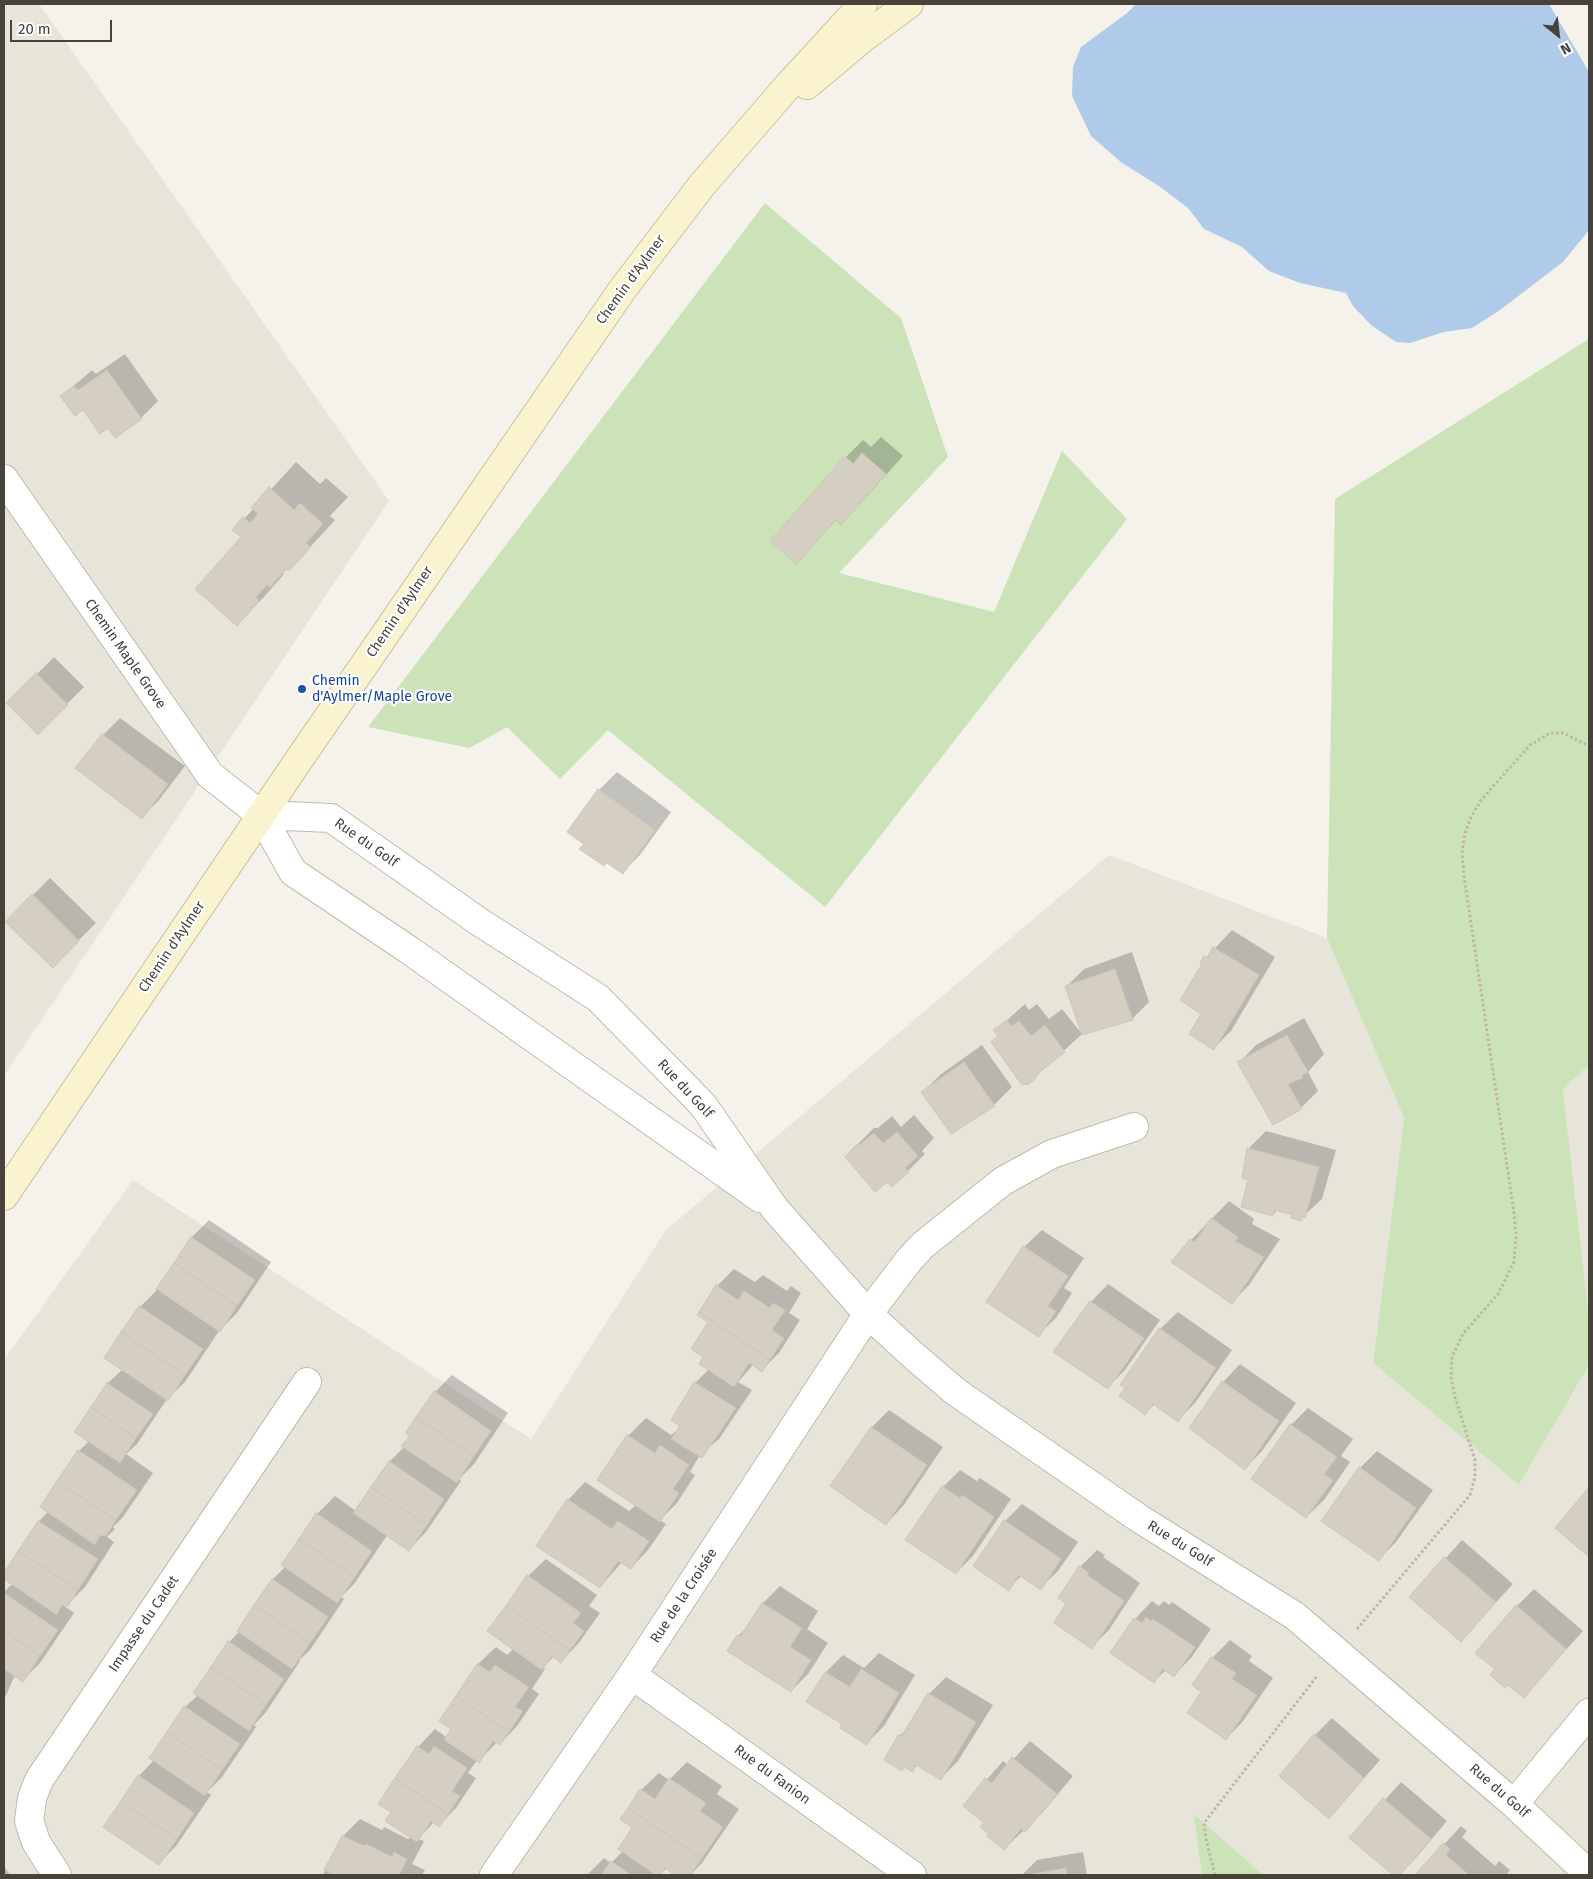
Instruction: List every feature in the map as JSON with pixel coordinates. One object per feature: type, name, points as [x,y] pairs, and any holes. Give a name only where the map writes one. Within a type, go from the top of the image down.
[{"type":"main road","name":"Chemin d'Aylmer","points":[[4,1196],[262,815],[622,290],[702,185],[786,87],[863,4]]},
{"type":"main road","name":"Chemin d'Aylmer","points":[[743,139],[863,38],[910,4]]},
{"type":"street","name":"Chemin Maple Grove","points":[[4,479],[210,775],[262,815]]},
{"type":"street","name":"Rue du Golf","points":[[262,815],[293,872],[409,950],[775,1209]]},
{"type":"street","name":"Rue du Golf","points":[[262,815],[331,818],[478,920],[598,998],[703,1105],[775,1209],[868,1314],[956,1392],[1140,1519],[1295,1616],[1514,1804],[1589,1874]]},
{"type":"street","name":"Rue de la Croisée","points":[[494,1875],[632,1675],[868,1314],[923,1245],[1004,1181],[1052,1154],[1134,1127]]},
{"type":"street","name":"Impasse du Cadet","points":[[57,1875],[36,1842],[29,1821],[32,1798],[40,1780],[307,1382]]},
{"type":"street","name":"Rue du Fanion","points":[[632,1675],[912,1875]]},
{"type":"street","points":[[1514,1804],[1589,1713]]},
{"type":"path","points":[[1215,1875],[1204,1823],[1336,1651],[1376,1608],[1470,1495],[1476,1477],[1475,1460],[1454,1397],[1451,1377],[1452,1357],[1463,1334],[1498,1294],[1514,1262],[1516,1237],[1464,876],[1462,853],[1465,833],[1471,817],[1482,800],[1530,745],[1550,733],[1563,733],[1589,746]]},
{"type":"shaded area","points":[[4,4],[39,4],[389,501],[4,1076]]},
{"type":"shaded area","points":[[1109,855],[1327,938],[1404,1118],[1373,1363],[1519,1485],[1589,1365],[1589,1875],[4,1875],[4,1360],[133,1180],[531,1439],[666,1230]]},
{"type":"shaded area","points":[[1589,1065],[1589,1318],[1563,1088]]},
{"type":"green space","points":[[765,203],[901,318],[948,457],[839,573],[994,612],[1062,451],[1127,519],[825,907],[608,730],[560,779],[507,727],[469,748],[368,727]]},
{"type":"green space","points":[[1589,339],[1589,1065],[1563,1089],[1589,1318],[1589,1365],[1519,1485],[1373,1363],[1404,1118],[1327,938],[1335,499]]},
{"type":"green space","points":[[1194,1815],[1204,1823],[1263,1875],[1202,1875]]},
{"type":"water","points":[[1136,4],[1549,4],[1589,72],[1589,230],[1563,262],[1500,310],[1472,328],[1444,332],[1410,343],[1396,342],[1371,325],[1353,306],[1346,293],[1300,283],[1269,271],[1242,247],[1204,229],[1188,208],[1159,186],[1122,163],[1091,136],[1072,96],[1073,67],[1081,47],[1127,13]]},
{"type":"building","points":[[107,370],[142,419],[115,438],[108,428],[100,434],[83,410],[75,416],[60,396],[74,386],[78,390]]},
{"type":"building","points":[[862,453],[886,474],[841,525],[835,520],[797,564],[770,541],[845,456],[853,464]]},
{"type":"building","points":[[269,487],[294,510],[300,503],[323,524],[306,543],[311,547],[289,571],[286,569],[270,587],[267,585],[256,597],[259,601],[237,626],[195,589],[241,537],[232,530],[243,517],[250,523],[258,514],[251,508]]},
{"type":"building","points":[[36,673],[68,705],[38,735],[6,703]]},
{"type":"building","points":[[102,734],[168,784],[142,819],[75,768]]},
{"type":"building","points":[[598,789],[655,830],[623,874],[607,863],[604,866],[579,849],[584,844],[567,832]]},
{"type":"building","points":[[32,894],[79,941],[53,968],[5,922]]},
{"type":"building","points":[[1213,947],[1259,975],[1214,1050],[1189,1034],[1201,1014],[1180,1000],[1202,964],[1200,963],[1204,956],[1207,958]]},
{"type":"building","points":[[1115,969],[1133,1020],[1082,1035],[1065,986]]},
{"type":"building","points":[[1007,1020],[1012,1026],[1019,1021],[1031,1036],[1045,1025],[1065,1052],[1037,1074],[1036,1078],[1029,1084],[1022,1085],[991,1042],[998,1036],[993,1030]]},
{"type":"building","points":[[1287,1035],[1308,1072],[1302,1075],[1303,1078],[1288,1084],[1302,1109],[1273,1125],[1237,1062]]},
{"type":"building","points":[[964,1062],[995,1106],[951,1134],[921,1092]]},
{"type":"building","points":[[897,1132],[918,1156],[905,1168],[909,1172],[892,1187],[887,1182],[875,1192],[845,1157],[856,1145],[859,1145],[874,1133],[883,1143]]},
{"type":"building","points":[[1247,1148],[1319,1167],[1305,1218],[1301,1217],[1301,1221],[1291,1218],[1292,1215],[1274,1210],[1273,1216],[1241,1207],[1248,1180],[1242,1178]]},
{"type":"building","points":[[1211,1218],[1238,1237],[1235,1241],[1264,1257],[1232,1304],[1171,1262],[1190,1239],[1195,1242]]},
{"type":"building","points":[[191,1237],[255,1280],[237,1306],[174,1263]]},
{"type":"building","points":[[1023,1246],[1068,1276],[1048,1306],[1056,1311],[1039,1337],[986,1302]]},
{"type":"building","points":[[174,1263],[237,1306],[220,1332],[156,1289]]},
{"type":"building","points":[[716,1285],[738,1300],[744,1291],[770,1308],[773,1303],[785,1310],[772,1330],[784,1338],[770,1360],[699,1312]]},
{"type":"building","points":[[1090,1301],[1144,1338],[1108,1389],[1053,1352]]},
{"type":"building","points":[[139,1306],[203,1349],[185,1375],[121,1332]]},
{"type":"building","points":[[699,1312],[770,1360],[762,1372],[749,1363],[734,1387],[699,1364],[703,1357],[691,1349],[708,1322],[697,1315]]},
{"type":"building","points":[[1159,1328],[1216,1368],[1178,1422],[1153,1404],[1145,1415],[1119,1396],[1125,1388],[1120,1385]]},
{"type":"building","points":[[121,1332],[185,1375],[168,1401],[104,1358]]},
{"type":"building","points":[[1222,1381],[1279,1421],[1245,1470],[1189,1428]]},
{"type":"building","points":[[694,1382],[736,1408],[702,1458],[671,1439],[680,1426],[671,1420]]},
{"type":"building","points":[[107,1383],[153,1414],[136,1438],[91,1407]]},
{"type":"building","points":[[434,1391],[491,1431],[474,1456],[416,1417]]},
{"type":"building","points":[[91,1407],[136,1438],[120,1463],[74,1432]]},
{"type":"building","points":[[416,1417],[474,1456],[457,1483],[401,1446],[409,1437],[406,1432]]},
{"type":"building","points":[[1290,1424],[1337,1457],[1324,1474],[1333,1480],[1306,1518],[1251,1479]]},
{"type":"building","points":[[871,1427],[927,1465],[886,1525],[830,1486]]},
{"type":"building","points":[[627,1435],[655,1453],[660,1445],[689,1465],[673,1489],[679,1493],[660,1522],[597,1480]]},
{"type":"building","points":[[78,1450],[137,1490],[116,1520],[57,1481]]},
{"type":"building","points":[[389,1461],[444,1499],[427,1525],[371,1487]]},
{"type":"building","points":[[1359,1467],[1416,1508],[1379,1561],[1321,1521]]},
{"type":"building","points":[[57,1481],[116,1520],[106,1536],[100,1535],[95,1545],[40,1507]]},
{"type":"building","points":[[942,1486],[960,1498],[962,1495],[994,1517],[956,1574],[905,1540]]},
{"type":"building","points":[[371,1487],[427,1525],[409,1551],[353,1513]]},
{"type":"building","points":[[1589,1487],[1589,1557],[1555,1528]]},
{"type":"building","points":[[567,1499],[612,1529],[618,1521],[649,1541],[631,1569],[618,1561],[600,1588],[536,1546]]},
{"type":"building","points":[[316,1513],[372,1551],[355,1577],[299,1539]]},
{"type":"building","points":[[1004,1520],[1061,1559],[1041,1590],[1019,1575],[1009,1591],[973,1566]]},
{"type":"building","points":[[38,1521],[98,1559],[78,1590],[18,1551]]},
{"type":"building","points":[[299,1539],[355,1577],[337,1603],[281,1565]]},
{"type":"building","points":[[18,1551],[78,1590],[68,1606],[62,1604],[57,1615],[4,1579],[4,1573]]},
{"type":"building","points":[[1444,1557],[1496,1602],[1461,1642],[1409,1597]]},
{"type":"building","points":[[1079,1566],[1089,1573],[1087,1575],[1124,1601],[1092,1649],[1054,1623],[1066,1603],[1058,1598]]},
{"type":"building","points":[[527,1575],[581,1613],[573,1623],[584,1631],[570,1650],[506,1606]]},
{"type":"building","points":[[272,1579],[328,1617],[310,1643],[254,1605]]},
{"type":"building","points":[[4,1593],[58,1630],[40,1656],[4,1631]]},
{"type":"building","points":[[762,1603],[802,1628],[790,1647],[811,1660],[791,1692],[727,1651],[737,1635],[740,1637]]},
{"type":"building","points":[[254,1605],[310,1643],[292,1669],[237,1631]]},
{"type":"building","points":[[1516,1605],[1566,1649],[1524,1698],[1508,1685],[1505,1688],[1490,1675],[1495,1669],[1475,1653]]},
{"type":"building","points":[[506,1606],[570,1650],[561,1663],[552,1656],[542,1670],[487,1631]]},
{"type":"building","points":[[1146,1617],[1151,1621],[1153,1619],[1195,1647],[1174,1677],[1163,1669],[1154,1683],[1110,1653],[1134,1618],[1142,1623]]},
{"type":"building","points":[[4,1631],[40,1656],[23,1682],[4,1669]]},
{"type":"building","points":[[228,1641],[284,1679],[266,1705],[211,1667]]},
{"type":"building","points":[[1211,1657],[1236,1673],[1232,1679],[1257,1695],[1226,1740],[1187,1713],[1201,1692],[1192,1685]]},
{"type":"building","points":[[477,1664],[490,1672],[495,1665],[529,1687],[515,1707],[523,1711],[509,1732],[456,1696]]},
{"type":"building","points":[[211,1667],[266,1705],[249,1731],[193,1693]]},
{"type":"building","points":[[861,1669],[899,1693],[867,1745],[840,1728],[842,1724],[806,1702],[825,1672],[850,1687]]},
{"type":"building","points":[[928,1693],[976,1722],[941,1780],[916,1765],[913,1772],[904,1767],[902,1771],[884,1760],[898,1735],[901,1737]]},
{"type":"building","points":[[456,1696],[509,1732],[500,1745],[493,1741],[479,1763],[444,1740],[451,1729],[439,1721]]},
{"type":"building","points":[[184,1706],[240,1744],[222,1770],[167,1732]]},
{"type":"building","points":[[167,1732],[222,1770],[205,1796],[149,1758]]},
{"type":"building","points":[[1314,1734],[1364,1778],[1329,1819],[1279,1776]]},
{"type":"building","points":[[417,1746],[429,1754],[434,1746],[467,1768],[452,1791],[460,1796],[448,1814],[395,1778]]},
{"type":"building","points":[[1012,1757],[1057,1794],[1025,1832],[1021,1829],[1004,1850],[987,1836],[989,1834],[980,1827],[984,1823],[963,1806],[985,1778],[992,1783]]},
{"type":"building","points":[[138,1775],[194,1813],[177,1839],[121,1801]]},
{"type":"building","points":[[395,1778],[448,1814],[439,1827],[431,1821],[417,1842],[385,1821],[391,1812],[378,1804]]},
{"type":"building","points":[[669,1778],[706,1803],[700,1811],[723,1827],[702,1858],[628,1808],[640,1789],[655,1799]]},
{"type":"building","points":[[1383,1798],[1431,1839],[1400,1875],[1393,1875],[1349,1838]]},
{"type":"building","points":[[121,1801],[177,1839],[159,1865],[103,1827]]},
{"type":"building","points":[[628,1808],[702,1858],[690,1875],[675,1875],[665,1868],[660,1875],[656,1875],[618,1849],[632,1828],[620,1819]]},
{"type":"building","points":[[342,1836],[364,1846],[366,1844],[392,1857],[394,1852],[407,1859],[399,1875],[334,1875],[324,1870]]},
{"type":"building","points":[[1443,1843],[1450,1849],[1446,1855],[1469,1875],[1415,1875]]},
{"type":"building","points":[[611,1861],[631,1875],[601,1875]]},
{"type":"building","points":[[1066,1868],[1067,1875],[1028,1875]]},
{"type":"place","name":"Chemin d'Aylmer/Maple Grove","points":[[302,689]]}]
